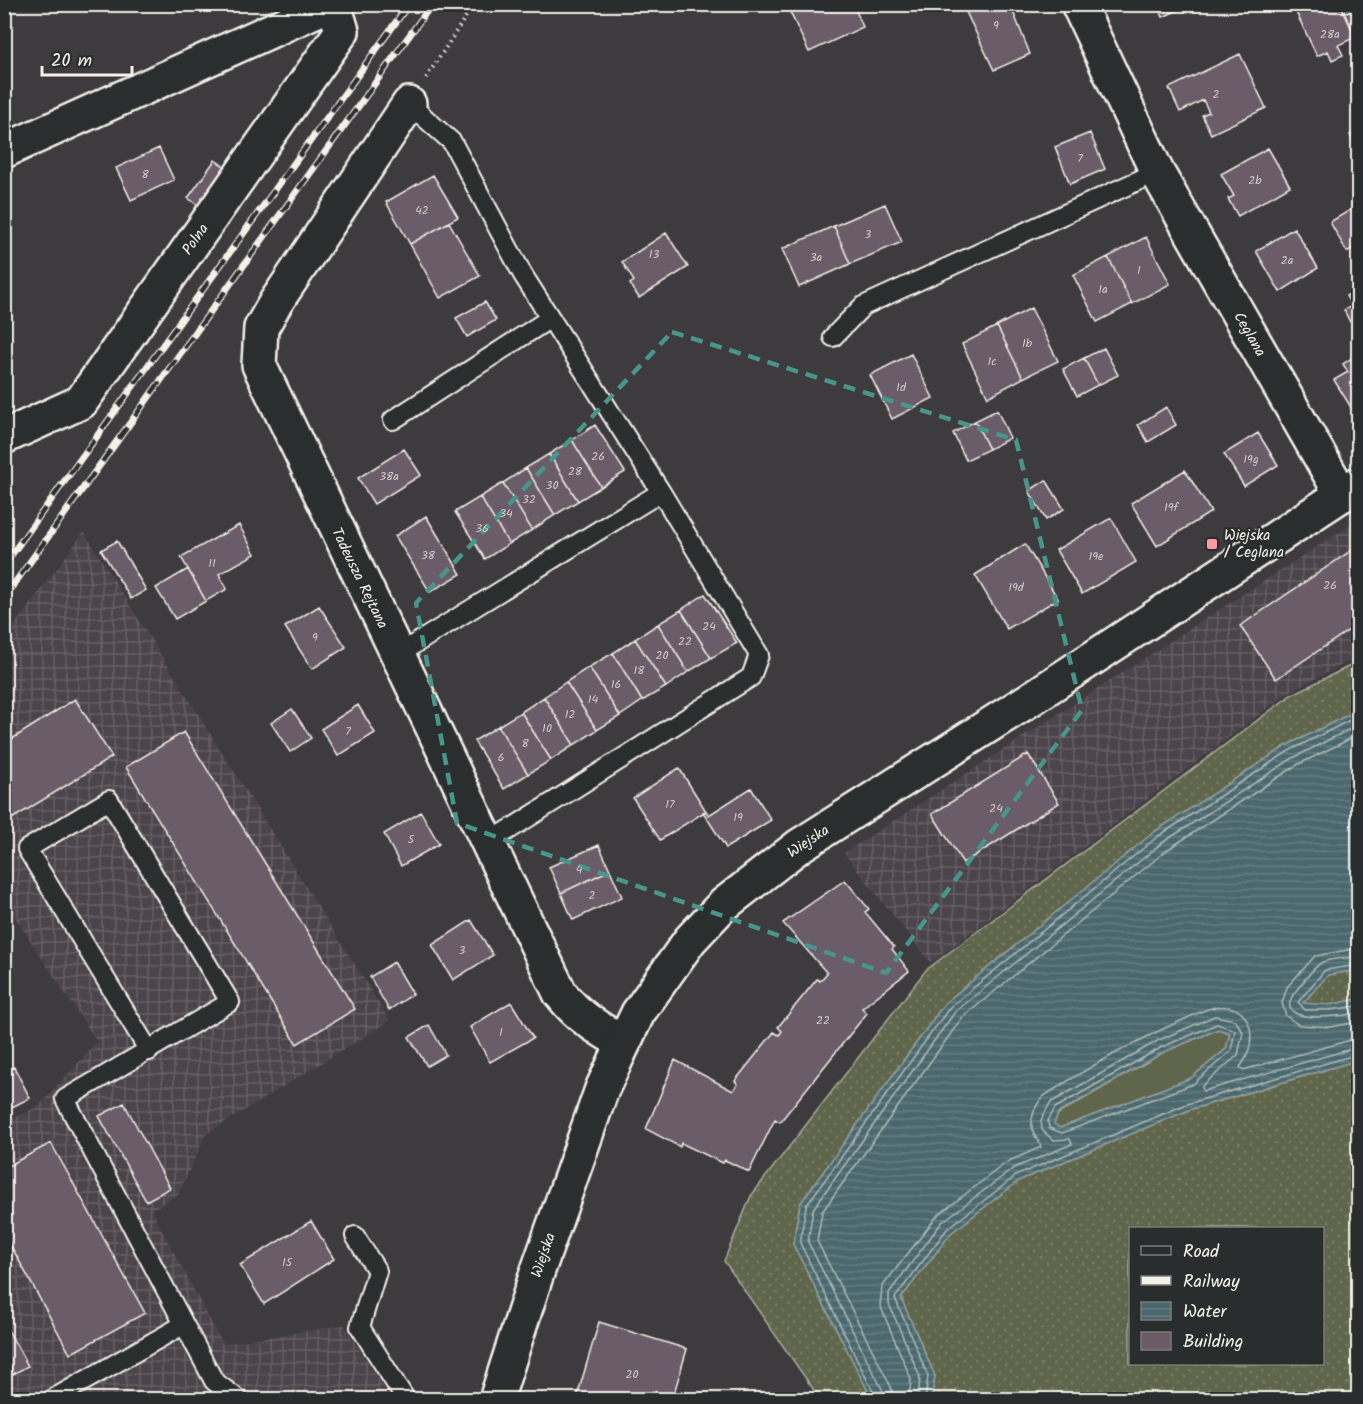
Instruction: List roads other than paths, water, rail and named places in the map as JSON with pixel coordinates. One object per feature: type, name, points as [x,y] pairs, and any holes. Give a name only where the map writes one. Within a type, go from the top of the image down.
[{"type":"street","name":"Polna","points":[[4,151],[332,4],[342,31],[81,402],[4,437]]},
{"type":"street","name":"Ceglana","points":[[1078,4],[1157,172],[1350,490]]},
{"type":"street","name":"Tadeusza Rejtana","points":[[409,104],[276,302],[261,328],[258,365],[560,993],[573,1010],[588,1023],[622,1043]]},
{"type":"street","name":"Wiejska","points":[[496,1400],[577,1159],[622,1043],[638,1013],[690,940],[722,906],[799,846],[1029,700],[1350,490]]},
{"type":"lane","points":[[409,104],[452,142],[522,276],[661,492],[759,655],[751,677],[488,843]]},
{"type":"lane","points":[[833,337],[863,306],[1157,172]]},
{"type":"lane","points":[[393,420],[549,319]]},
{"type":"lane","points":[[398,655],[661,492]]},
{"type":"lane","points":[[148,1051],[27,849],[109,800],[230,1002],[148,1051],[65,1099],[214,1381],[239,1400]]},
{"type":"lane","points":[[355,1236],[377,1271],[360,1327],[406,1400]]},
{"type":"lane","points":[[51,1400],[183,1325]]},
{"type":"water","points":[[1358,710],[1358,970],[1328,975],[1303,1003],[1330,1005],[1358,999],[1358,1060],[1189,1110],[1020,1180],[951,1233],[901,1298],[935,1376],[931,1399],[872,1399],[793,1244],[800,1204],[945,1003],[1154,832],[1286,746]],"holes":[[[1218,1029],[1230,1033],[1226,1049],[1191,1078],[1060,1128],[1054,1124],[1058,1113],[1164,1052]]]},
{"type":"railway","points":[[4,565],[409,4]]},
{"type":"railway","points":[[4,598],[432,4]]},
{"type":"place","name":"Wiejska / Ceglana","points":[[1212,544]]}]
